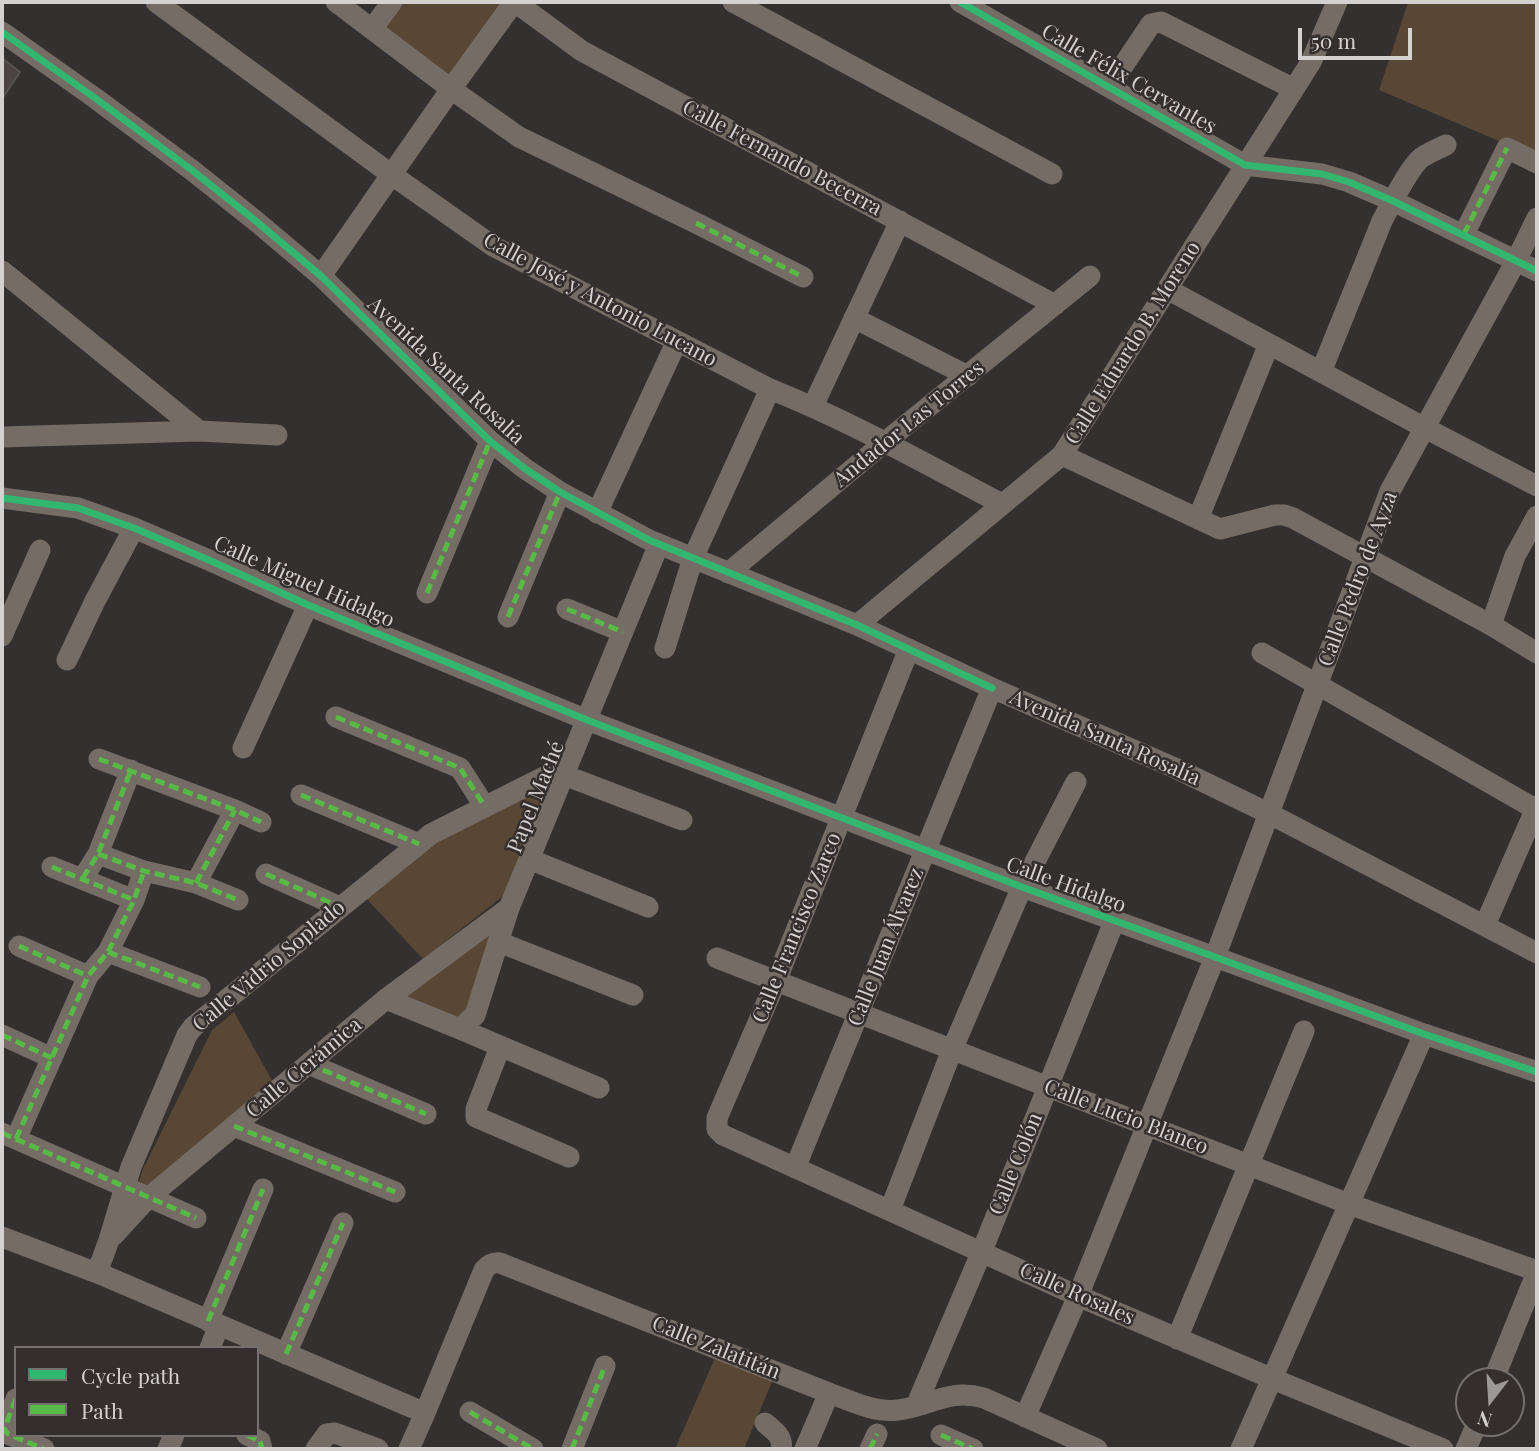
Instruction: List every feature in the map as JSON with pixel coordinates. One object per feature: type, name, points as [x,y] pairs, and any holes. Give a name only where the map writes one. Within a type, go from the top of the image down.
[{"type":"street","name":"Calle José y Antonio Lucano","points":[[156,2],[493,246],[770,389],[813,406],[885,442],[1002,505]]},
{"type":"street","points":[[336,2],[519,137],[803,278]]},
{"type":"street","points":[[372,29],[392,2]]},
{"type":"street","points":[[321,276],[515,2]]},
{"type":"street","name":"Calle Fernando Becerra","points":[[515,2],[582,51],[1055,305]]},
{"type":"street","points":[[733,2],[1052,174]]},
{"type":"street","name":"Calle Félix Cervantes","points":[[960,2],[982,7],[1109,87],[1245,165]]},
{"type":"street","name":"Calle Eduardo B. Moreno","points":[[857,625],[1062,455],[1311,62],[1338,2]]},
{"type":"street","points":[[1109,87],[1148,28],[1156,22],[1167,24],[1294,89]]},
{"type":"street","name":"Avenida Santa Rosalía","points":[[2,32],[193,171],[257,222],[321,276],[490,441],[560,492],[659,544],[857,625],[1175,768],[1270,814],[1537,953]]},
{"type":"street","points":[[1321,372],[1382,221],[1393,201],[1421,158],[1446,145]]},
{"type":"street","points":[[1464,234],[1507,148],[1537,163]]},
{"type":"street","points":[[1245,165],[1322,174],[1349,182],[1464,234],[1537,271]]},
{"type":"street","name":"Calle Pedro de Ayza","points":[[1024,1417],[1078,1296],[1215,957],[1390,491],[1537,218]]},
{"type":"street","points":[[813,406],[900,221]]},
{"type":"street","points":[[2,271],[199,431]]},
{"type":"street","name":"Andador Las Torres","points":[[728,573],[1090,276]]},
{"type":"street","points":[[1167,289],[1537,486]]},
{"type":"street","points":[[853,318],[968,376]]},
{"type":"street","points":[[597,513],[677,341]]},
{"type":"street","points":[[1198,519],[1269,344]]},
{"type":"street","points":[[665,648],[693,558],[770,389]]},
{"type":"street","points":[[2,436],[199,431],[277,435]]},
{"type":"street","points":[[426,593],[490,441]]},
{"type":"street","points":[[1062,455],[1213,527],[1226,528],[1284,515],[1491,625],[1537,653]]},
{"type":"street","points":[[508,617],[560,492]]},
{"type":"street","name":"Calle Miguel Hidalgo","points":[[2,498],[78,508],[134,528],[308,606],[587,720]]},
{"type":"street","points":[[1491,625],[1515,556],[1537,516]]},
{"type":"street","points":[[67,660],[134,528]]},
{"type":"street","name":"Papel Maché","points":[[460,1029],[475,1015],[509,908],[659,544]]},
{"type":"street","points":[[2,636],[40,550]]},
{"type":"street","points":[[243,748],[308,606]]},
{"type":"street","points":[[567,609],[623,632]]},
{"type":"street","name":"Calle Francisco Zarco","points":[[716,1129],[717,1118],[776,981],[909,649]]},
{"type":"street","points":[[1262,653],[1537,808],[1486,925]]},
{"type":"street","name":"Calle Juan Álvarez","points":[[795,1168],[992,688]]},
{"type":"street","points":[[336,717],[460,768],[485,807]]},
{"type":"street","name":"Calle Hidalgo","points":[[587,720],[1114,922],[1537,1072]]},
{"type":"street","points":[[99,759],[261,822]]},
{"type":"street","points":[[83,878],[98,854],[131,770]]},
{"type":"street","points":[[566,770],[682,821]]},
{"type":"street","name":"Calle Vidrio Soplado","points":[[97,1273],[124,1187],[192,1027],[431,834],[566,770]]},
{"type":"street","points":[[890,1210],[952,1050],[1022,887],[1076,782]]},
{"type":"street","points":[[301,795],[419,844]]},
{"type":"street","points":[[196,883],[235,810]]},
{"type":"street","points":[[98,854],[144,871],[196,883],[238,900]]},
{"type":"street","points":[[529,859],[648,907]]},
{"type":"street","points":[[52,867],[134,900]]},
{"type":"street","points":[[144,871],[134,900],[108,952],[88,976],[52,1058],[9,1136],[196,1218]]},
{"type":"street","points":[[266,874],[340,907]]},
{"type":"street","name":"Calle Cerámica","points":[[109,1240],[148,1198],[386,999],[509,908]]},
{"type":"street","name":"Calle Colón","points":[[916,1406],[982,1251],[1114,922]]},
{"type":"street","points":[[499,942],[633,995]]},
{"type":"street","points":[[19,946],[88,976]]},
{"type":"street","points":[[108,952],[200,987]]},
{"type":"street","name":"Calle Lucio Blanco","points":[[717,958],[1349,1204],[1537,1271]]},
{"type":"street","points":[[386,999],[599,1088]]},
{"type":"street","points":[[1177,1339],[1304,1031]]},
{"type":"street","points":[[1241,1449],[1424,1034]]},
{"type":"street","points":[[2,1035],[52,1058]]},
{"type":"street","points":[[500,1047],[476,1109],[476,1117],[569,1157]]},
{"type":"street","points":[[309,1064],[426,1114]]},
{"type":"street","points":[[234,1126],[395,1192]]},
{"type":"street","name":"Calle Rosales","points":[[716,1129],[723,1135],[1078,1296],[1443,1449]]},
{"type":"street","points":[[210,1346],[214,1323],[263,1189]]},
{"type":"street","points":[[286,1354],[343,1223]]},
{"type":"street","points":[[2,1237],[97,1273],[425,1413]]},
{"type":"street","name":"Calle Zalatitán","points":[[409,1449],[484,1270],[495,1263],[874,1409],[899,1410],[955,1394],[970,1394],[1097,1449]]},
{"type":"street","points":[[1499,1367],[1537,1271]]},
{"type":"street","points":[[572,1449],[605,1366]]},
{"type":"street","points":[[805,1449],[829,1393]]},
{"type":"street","points":[[14,1404],[4,1426],[6,1432],[14,1436]]},
{"type":"street","points":[[470,1412],[533,1449]]},
{"type":"street","points":[[765,1423],[778,1434],[781,1449]]},
{"type":"street","points":[[316,1449],[327,1434],[335,1433],[378,1449]]},
{"type":"street","points":[[941,1435],[973,1449]]},
{"type":"street","points":[[17,1437],[44,1449]]},
{"type":"street","points":[[251,1437],[260,1441],[262,1449]]},
{"type":"shaded area","points":[[401,2],[508,2],[451,82],[379,31]]},
{"type":"shaded area","points":[[1408,2],[1537,2],[1537,158],[1379,90]]},
{"type":"shaded area","points":[[553,785],[512,889],[423,959],[363,895],[429,843]]},
{"type":"shaded area","points":[[503,919],[494,952],[458,1026],[400,1000]]},
{"type":"shaded area","points":[[234,1012],[275,1086],[152,1191],[138,1186],[142,1171],[212,1030]]},
{"type":"shaded area","points":[[715,1358],[774,1377],[744,1449],[675,1449]]},
{"type":"building","points":[[2,58],[20,72],[2,99]]},
{"type":"marked path","points":[[1464,234],[1507,148]]},
{"type":"marked path","points":[[696,223],[803,277]]},
{"type":"marked path","points":[[427,593],[490,441]]},
{"type":"marked path","points":[[508,617],[560,492]]},
{"type":"marked path","points":[[567,609],[623,632]]},
{"type":"marked path","points":[[336,717],[460,768],[485,807]]},
{"type":"marked path","points":[[99,759],[261,822]]},
{"type":"marked path","points":[[83,878],[98,854],[131,770]]},
{"type":"marked path","points":[[301,795],[419,844]]},
{"type":"marked path","points":[[196,883],[235,810]]},
{"type":"marked path","points":[[98,854],[144,871],[196,883],[238,900]]},
{"type":"marked path","points":[[52,867],[134,900]]},
{"type":"marked path","points":[[16,1139],[88,976],[108,952],[134,900],[144,871]]},
{"type":"marked path","points":[[266,874],[340,907]]},
{"type":"marked path","points":[[19,946],[88,976]]},
{"type":"marked path","points":[[108,952],[200,987]]},
{"type":"marked path","points":[[2,1035],[52,1058]]},
{"type":"marked path","points":[[309,1064],[426,1114]]},
{"type":"marked path","points":[[234,1126],[395,1192]]},
{"type":"marked path","points":[[2,1133],[196,1218]]},
{"type":"marked path","points":[[208,1321],[263,1189]]},
{"type":"marked path","points":[[286,1354],[343,1223]]},
{"type":"marked path","points":[[572,1449],[605,1366]]},
{"type":"marked path","points":[[14,1404],[4,1429],[14,1436]]},
{"type":"marked path","points":[[470,1412],[533,1449]]},
{"type":"marked path","points":[[870,1449],[877,1434]]},
{"type":"marked path","points":[[941,1435],[973,1449]]},
{"type":"marked path","points":[[15,1437],[44,1449]]},
{"type":"marked path","points":[[251,1437],[260,1441],[262,1449]]},
{"type":"cycle path","points":[[960,2],[1245,165],[1322,174],[1349,182],[1537,271]]},
{"type":"cycle path","points":[[2,32],[193,171],[257,222],[321,276],[490,441],[560,492],[649,540],[857,625],[992,688]]},
{"type":"cycle path","points":[[2,498],[78,508],[134,528],[308,605],[587,720],[1022,887],[1424,1034],[1537,1072]]}]
